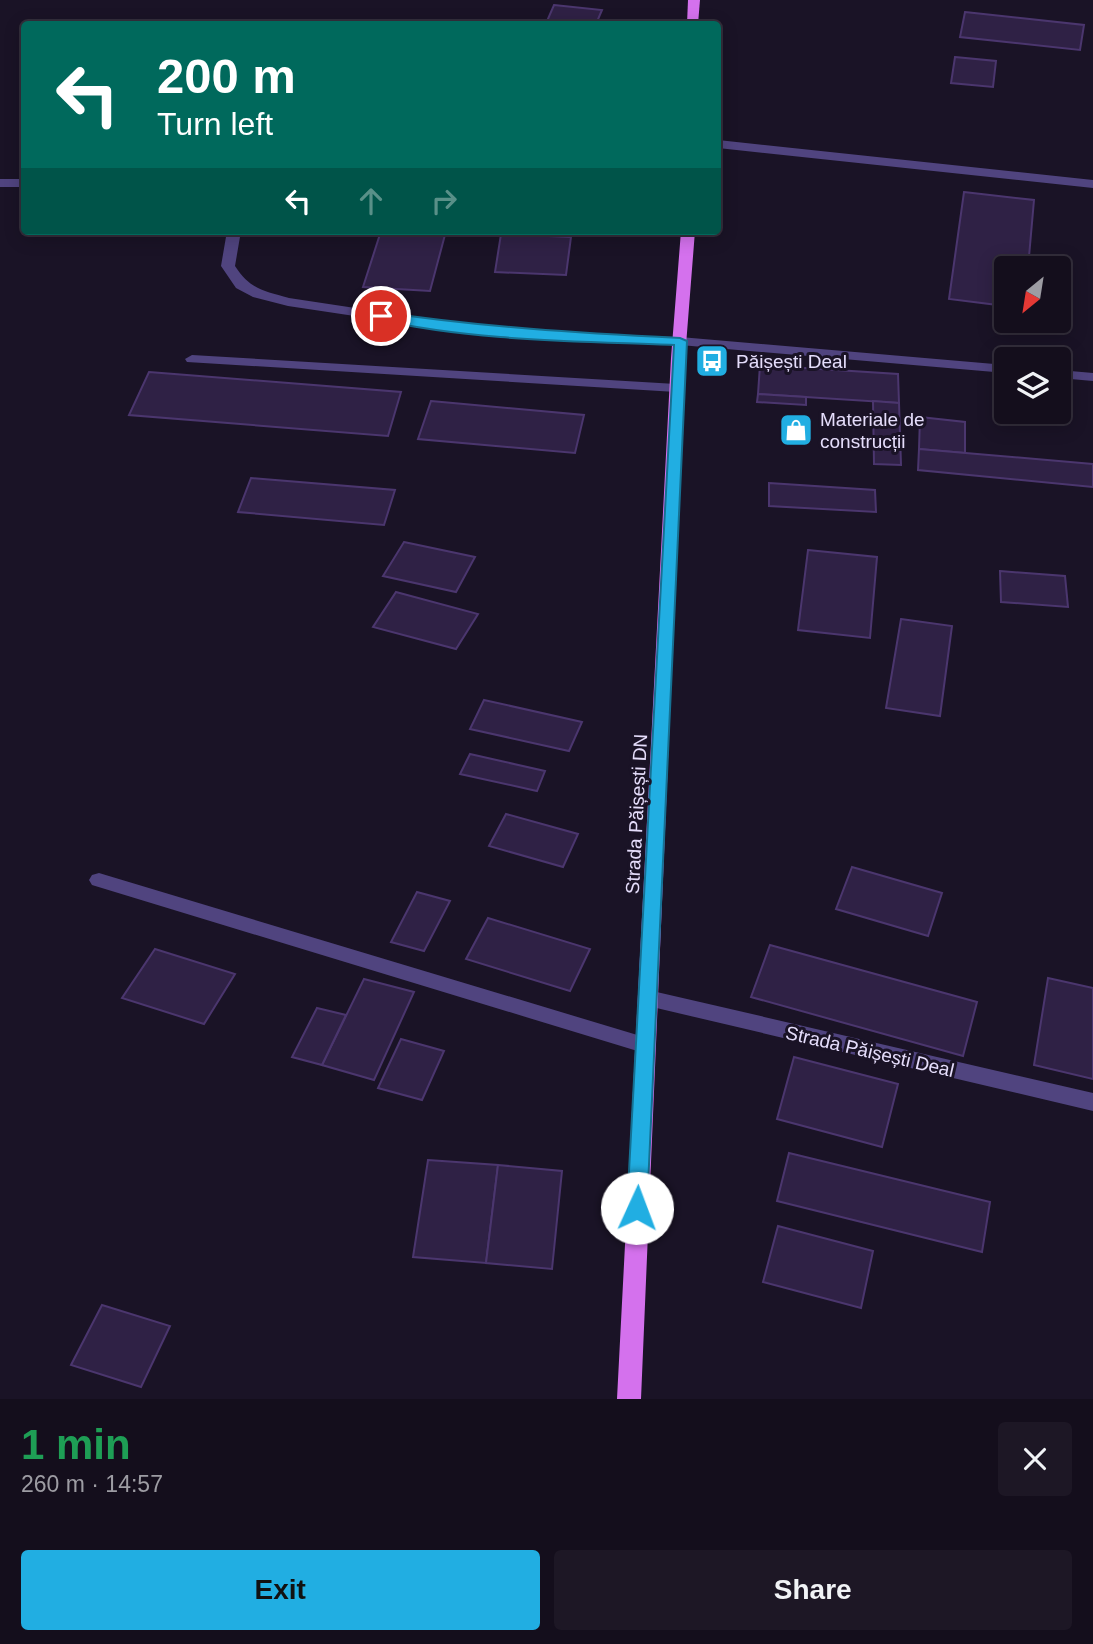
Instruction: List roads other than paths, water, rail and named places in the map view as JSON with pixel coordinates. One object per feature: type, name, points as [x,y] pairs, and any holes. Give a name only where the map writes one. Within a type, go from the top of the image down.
[{"type":"main road","points":[[693,21],[694,0]]},
{"type":"main road","name":"Strada Păișești DN","points":[[629,1399],[677,388],[688,235]]},
{"type":"street","points":[[721,145],[1093,184]]},
{"type":"street","points":[[0,183],[21,183]]},
{"type":"street","points":[[233,235],[228,266],[241,285],[258,294],[288,302],[461,328],[575,338],[680,341],[994,368]]},
{"type":"street","points":[[192,359],[677,388]]},
{"type":"street","points":[[1071,375],[1093,377]]},
{"type":"street","points":[[99,880],[644,1045]]},
{"type":"street","name":"Strada Păișești Deal","points":[[648,998],[1093,1102]]},
{"type":"place","name":"Păișești Deal","points":[[712,361]]},
{"type":"place","name":"Materiale de construcții","points":[[796,430]]}]
